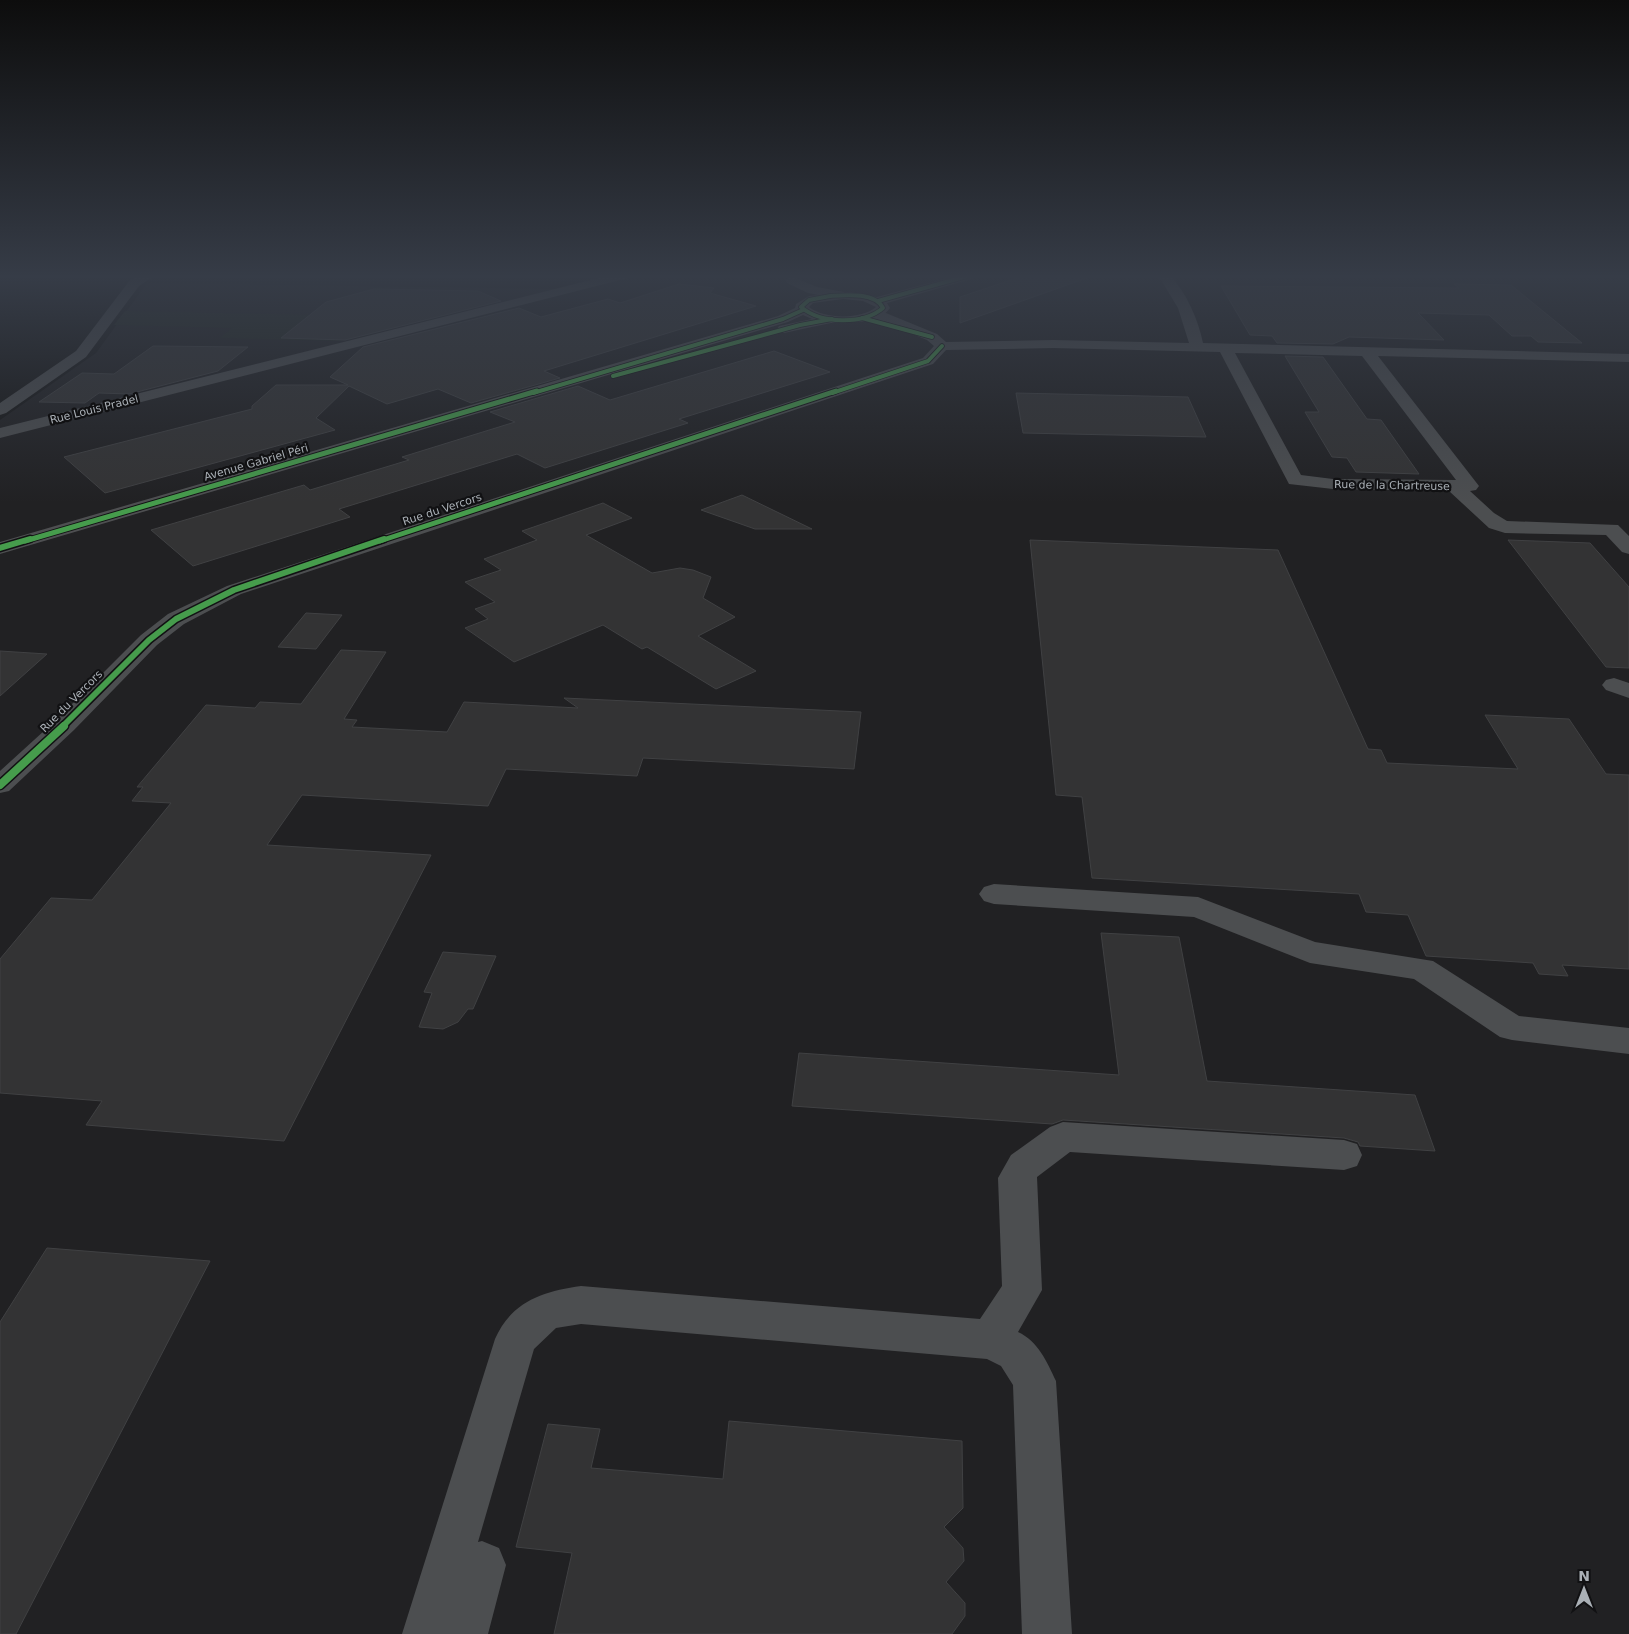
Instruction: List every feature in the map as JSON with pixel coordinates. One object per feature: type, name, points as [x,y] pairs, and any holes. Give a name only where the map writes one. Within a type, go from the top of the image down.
[{"type":"main road","name":"Avenue Gabriel Péri","points":[[0,548],[518,398],[670,351]]},
{"type":"main road","name":"Avenue Gabriel Péri","points":[[518,398],[648,368],[707,351]]},
{"type":"street","points":[[0,410],[83,351]]},
{"type":"street","name":"Rue Louis Pradel","points":[[0,433],[321,351]]},
{"type":"street","name":"Rue du Vercors","points":[[0,785],[65,725],[149,640],[176,619],[199,606],[264,578],[928,361],[933,351]]},
{"type":"street","name":"Rue de la Chartreuse","points":[[1227,351],[1295,480],[1333,484],[1470,486],[1367,352]]},
{"type":"street","points":[[1340,351],[1629,358]]},
{"type":"street","points":[[1454,486],[1496,524],[1505,527],[1620,530],[1629,548]]},
{"type":"street","points":[[994,894],[1198,907],[1310,952],[1422,969],[1512,1028],[1629,1041]]},
{"type":"street","points":[[990,1340],[1022,1290],[1018,1178],[1024,1166],[1063,1137],[1344,1155]]},
{"type":"street","points":[[427,1634],[516,1339],[530,1320],[551,1308],[581,1305],[990,1340],[1016,1352],[1034,1381],[1047,1634]]},
{"type":"street","points":[[463,1634],[482,1565]]},
{"type":"shaded area","points":[[97,351],[1629,351],[1629,1634],[0,1634],[0,420]]},
{"type":"building","points":[[146,351],[243,351],[218,371],[129,394],[99,393],[85,403],[39,402],[82,373],[114,374]]},
{"type":"building","points":[[358,351],[608,351],[544,371],[560,378],[471,403],[438,389],[387,404],[349,386],[316,418],[335,430],[105,493],[64,457],[252,409],[252,406],[276,385],[348,385],[330,377]]},
{"type":"building","points":[[773,351],[830,372],[679,419],[688,423],[545,468],[517,454],[339,509],[350,517],[193,566],[151,530],[304,485],[310,490],[409,460],[402,457],[515,422],[490,412],[578,386],[610,400]]},
{"type":"building","points":[[1285,356],[1323,357],[1367,419],[1381,420],[1419,474],[1356,472],[1347,458],[1332,457],[1305,412],[1319,412]]},
{"type":"building","points":[[1016,393],[1188,397],[1206,437],[1023,433]]},
{"type":"building","points":[[742,495],[812,529],[755,529],[701,510]]},
{"type":"building","points":[[603,503],[632,518],[586,535],[652,573],[680,568],[693,570],[711,577],[703,598],[735,617],[698,636],[756,671],[716,689],[647,647],[642,649],[603,625],[514,662],[465,628],[488,619],[475,609],[495,602],[465,582],[501,570],[484,559],[537,540],[522,531]]},
{"type":"building","points":[[1030,540],[1278,550],[1368,749],[1381,750],[1387,763],[1518,769],[1485,715],[1569,719],[1606,774],[1629,775],[1629,969],[1562,965],[1568,976],[1539,974],[1533,963],[1426,956],[1408,915],[1366,912],[1359,894],[1092,878],[1082,797],[1056,795]]},
{"type":"building","points":[[1508,540],[1590,543],[1629,587],[1629,668],[1606,667]]},
{"type":"building","points":[[306,613],[342,615],[316,649],[278,647]]},
{"type":"building","points":[[341,650],[386,652],[344,719],[357,720],[352,727],[447,732],[464,702],[578,708],[564,698],[861,712],[854,769],[643,758],[637,776],[506,769],[488,806],[302,795],[267,845],[431,855],[284,1141],[86,1125],[102,1101],[0,1093],[0,959],[51,898],[92,900],[171,803],[132,801],[143,787],[137,787],[206,705],[255,708],[260,702],[301,704]]},
{"type":"building","points":[[0,651],[47,654],[0,696]]},
{"type":"building","points":[[1101,933],[1179,937],[1207,1081],[1415,1095],[1435,1151],[1360,1146],[1358,1142],[1344,1138],[1063,1120],[1052,1124],[792,1106],[799,1053],[1119,1075]]},
{"type":"building","points":[[443,952],[496,956],[473,1009],[468,1009],[458,1022],[443,1029],[419,1027],[432,993],[424,992]]},
{"type":"building","points":[[47,1248],[210,1261],[16,1634],[0,1634],[0,1322]]},
{"type":"building","points":[[729,1421],[962,1441],[963,1508],[944,1527],[963,1548],[964,1561],[946,1582],[965,1603],[965,1616],[952,1634],[554,1634],[572,1553],[516,1547],[548,1424],[600,1429],[591,1468],[723,1479]]},
{"type":"cycle path","points":[[0,548],[673,351]]},
{"type":"cycle path","points":[[613,376],[704,351]]},
{"type":"cycle path","points":[[0,785],[65,725],[149,640],[176,619],[234,590],[928,361],[937,351]]}]
